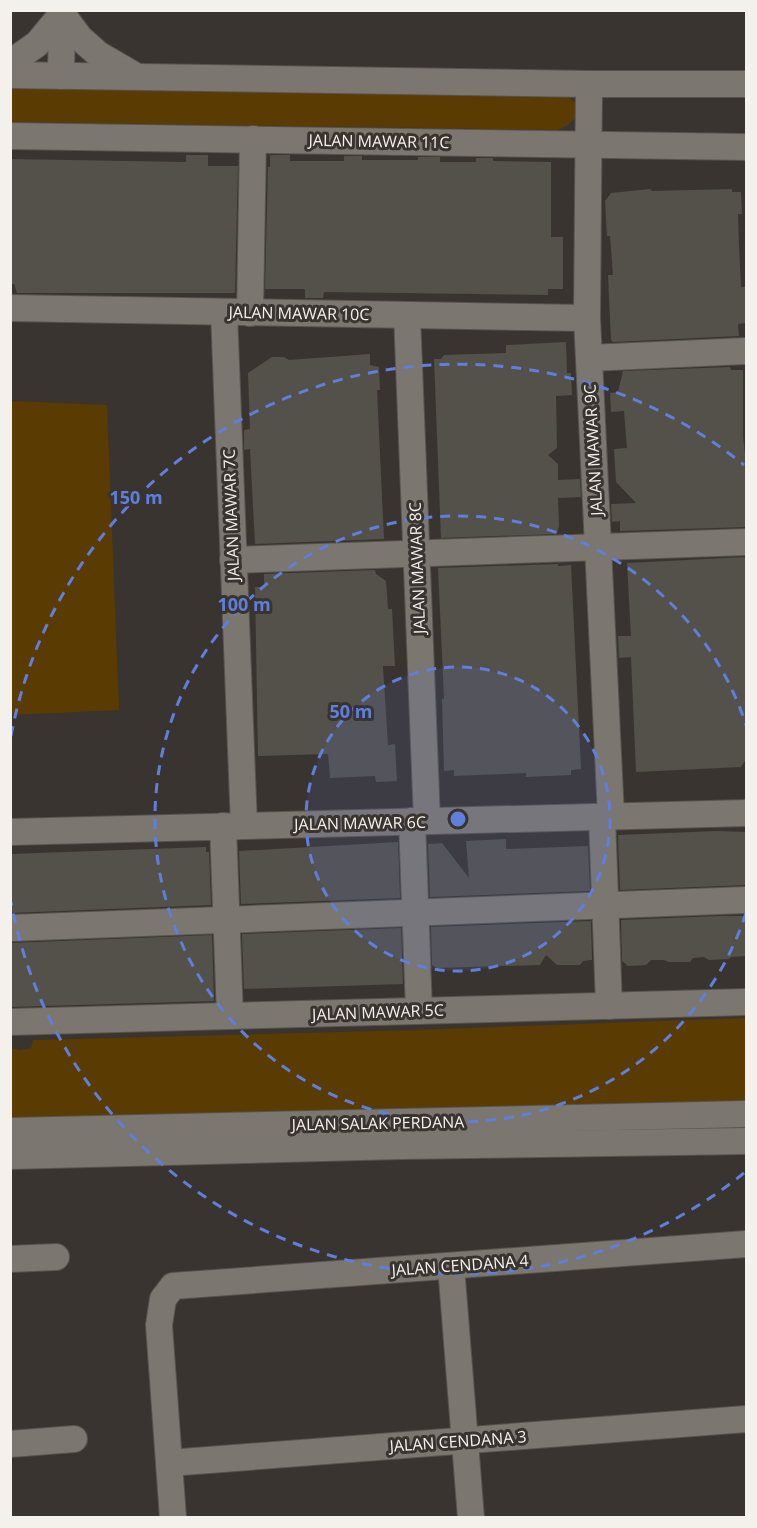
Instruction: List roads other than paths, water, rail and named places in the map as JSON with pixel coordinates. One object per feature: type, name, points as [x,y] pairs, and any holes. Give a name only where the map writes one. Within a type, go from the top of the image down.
[{"type":"street","points":[[10,63],[37,44],[62,12]]},
{"type":"street","points":[[61,76],[62,12]]},
{"type":"street","points":[[62,12],[80,38],[98,54],[137,77]]},
{"type":"street","points":[[10,75],[589,84],[747,84]]},
{"type":"street","name":"JALAN MAWAR 9C","points":[[589,84],[587,318],[598,547],[607,816],[605,905],[609,1006]]},
{"type":"street","name":"JALAN MAWAR 11C","points":[[10,136],[747,147]]},
{"type":"street","points":[[250,313],[254,139]]},
{"type":"street","name":"JALAN MAWAR 10C","points":[[10,308],[587,318]]},
{"type":"street","name":"JALAN MAWAR 7C","points":[[224,312],[233,560],[233,826],[226,920],[230,1016]]},
{"type":"street","name":"JALAN MAWAR 8C","points":[[407,315],[417,554],[420,821],[415,913],[419,1011]]},
{"type":"street","points":[[589,358],[747,351]]},
{"type":"street","points":[[233,560],[747,542]]},
{"type":"street","name":"JALAN MAWAR 6C","points":[[10,832],[747,813]]},
{"type":"street","points":[[10,928],[747,900]]},
{"type":"street","name":"JALAN MAWAR 5C","points":[[10,1022],[747,1002]]},
{"type":"street","name":"JALAN SALAK PERDANA","points":[[10,1131],[747,1114]]},
{"type":"street","name":"JALAN SALAK PERDANA","points":[[10,1156],[401,1146],[747,1141]]},
{"type":"street","name":"JALAN CENDANA 4","points":[[169,1463],[159,1325],[163,1299],[173,1286],[747,1244]]},
{"type":"street","points":[[10,1259],[56,1257]]},
{"type":"street","points":[[451,1266],[471,1518]]},
{"type":"street","name":"JALAN CENDANA 3","points":[[169,1463],[747,1419]]},
{"type":"street","points":[[10,1444],[74,1439]]},
{"type":"street","points":[[169,1463],[173,1518]]}]
